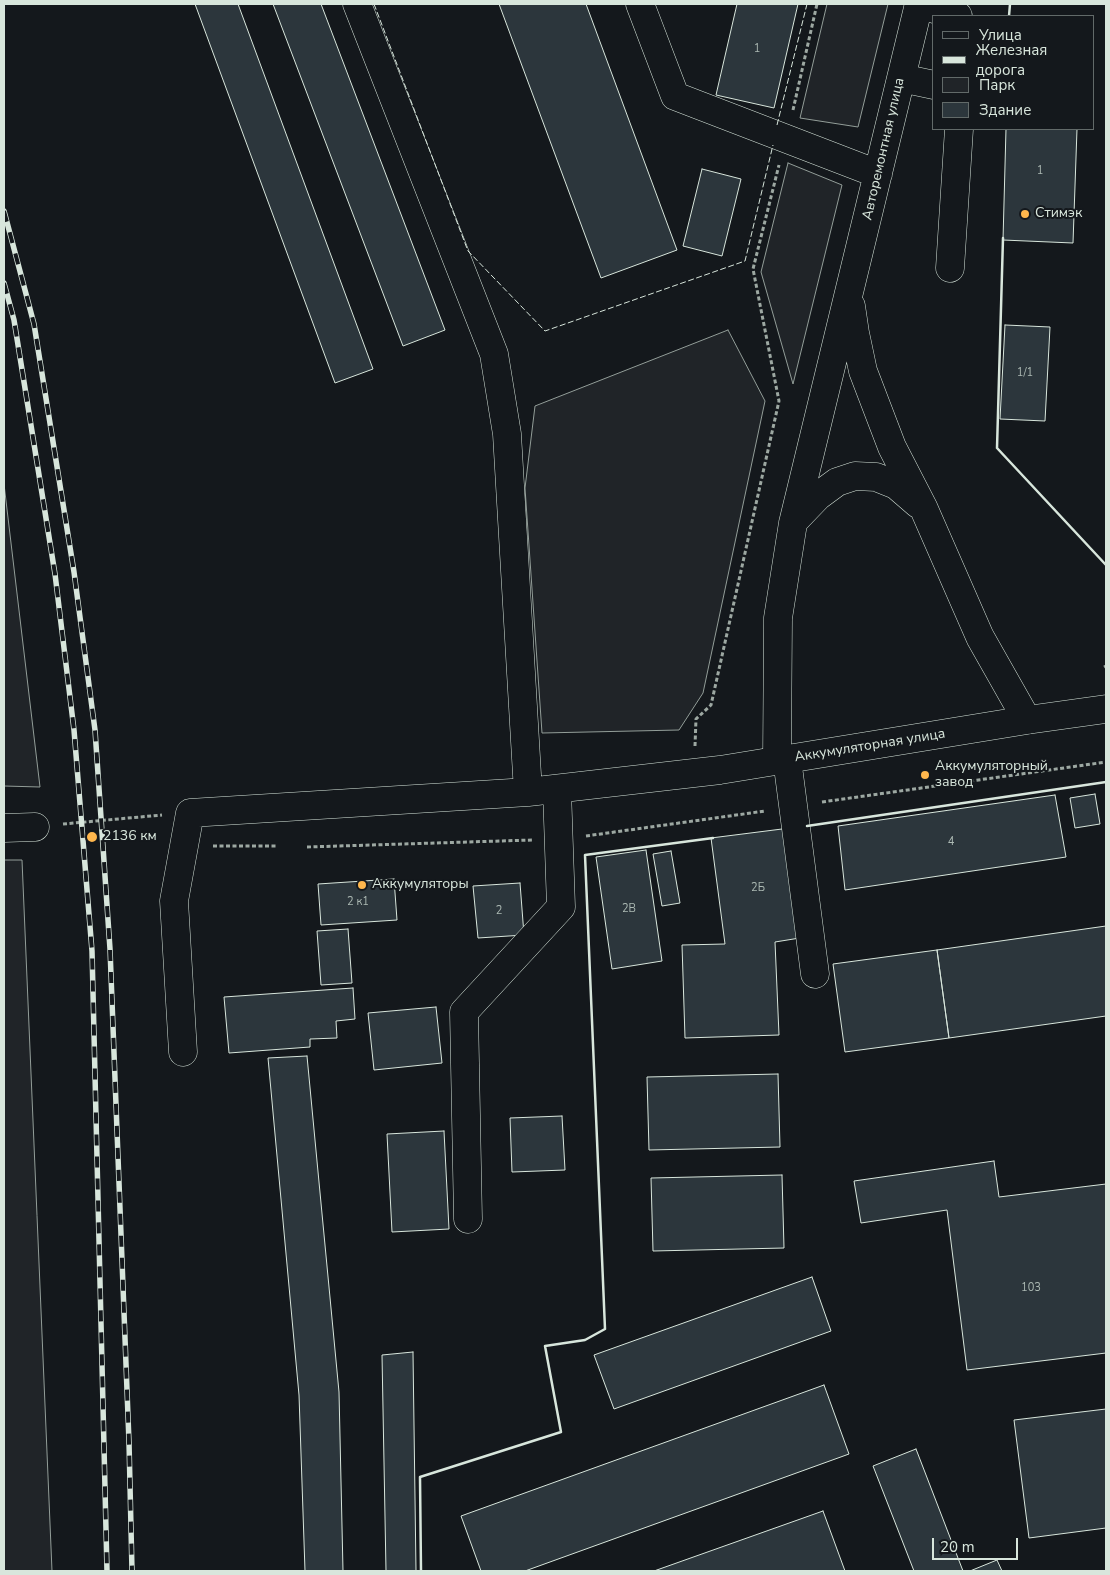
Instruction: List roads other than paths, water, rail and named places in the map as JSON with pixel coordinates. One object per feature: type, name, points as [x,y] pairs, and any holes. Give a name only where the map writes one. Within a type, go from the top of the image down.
[{"type":"street","points":[[357,4],[494,354],[507,434],[528,792]]},
{"type":"street","points":[[640,4],[675,96],[878,174]]},
{"type":"street","points":[[918,4],[955,15]]},
{"type":"street","name":"Авторемонтная улица","points":[[849,295],[918,4]]},
{"type":"street","points":[[901,78],[932,85]]},
{"type":"street","points":[[950,268],[958,130]]},
{"type":"street","points":[[849,295],[861,362],[876,408],[892,447],[924,509],[980,637],[1027,720]]},
{"type":"street","name":"Аккумуляторная улица","points":[[849,295],[793,523],[778,618],[782,760],[1106,709]]},
{"type":"street","points":[[793,523],[818,496],[837,482],[856,476],[876,477],[896,485],[924,509]]},
{"type":"street","points":[[183,1052],[174,900],[190,813],[557,790],[709,772],[782,760],[815,974]]},
{"type":"street","points":[[468,1218],[464,1012],[561,907],[557,790]]},
{"type":"street","points":[[4,828],[35,827]]},
{"type":"railway","points":[[4,211],[34,324],[74,572],[95,730],[110,949],[129,1442],[132,1571]]},
{"type":"railway","points":[[4,283],[14,320],[55,574],[74,730],[92,951],[107,1571]]},
{"type":"place","name":"Стимэк","points":[[1025,214]]},
{"type":"place","name":"Аккумуляторный завод","points":[[925,775]]},
{"type":"place","name":"2136 км","points":[[92,837]]},
{"type":"place","name":"Аккумуляторы","points":[[362,885]]}]
